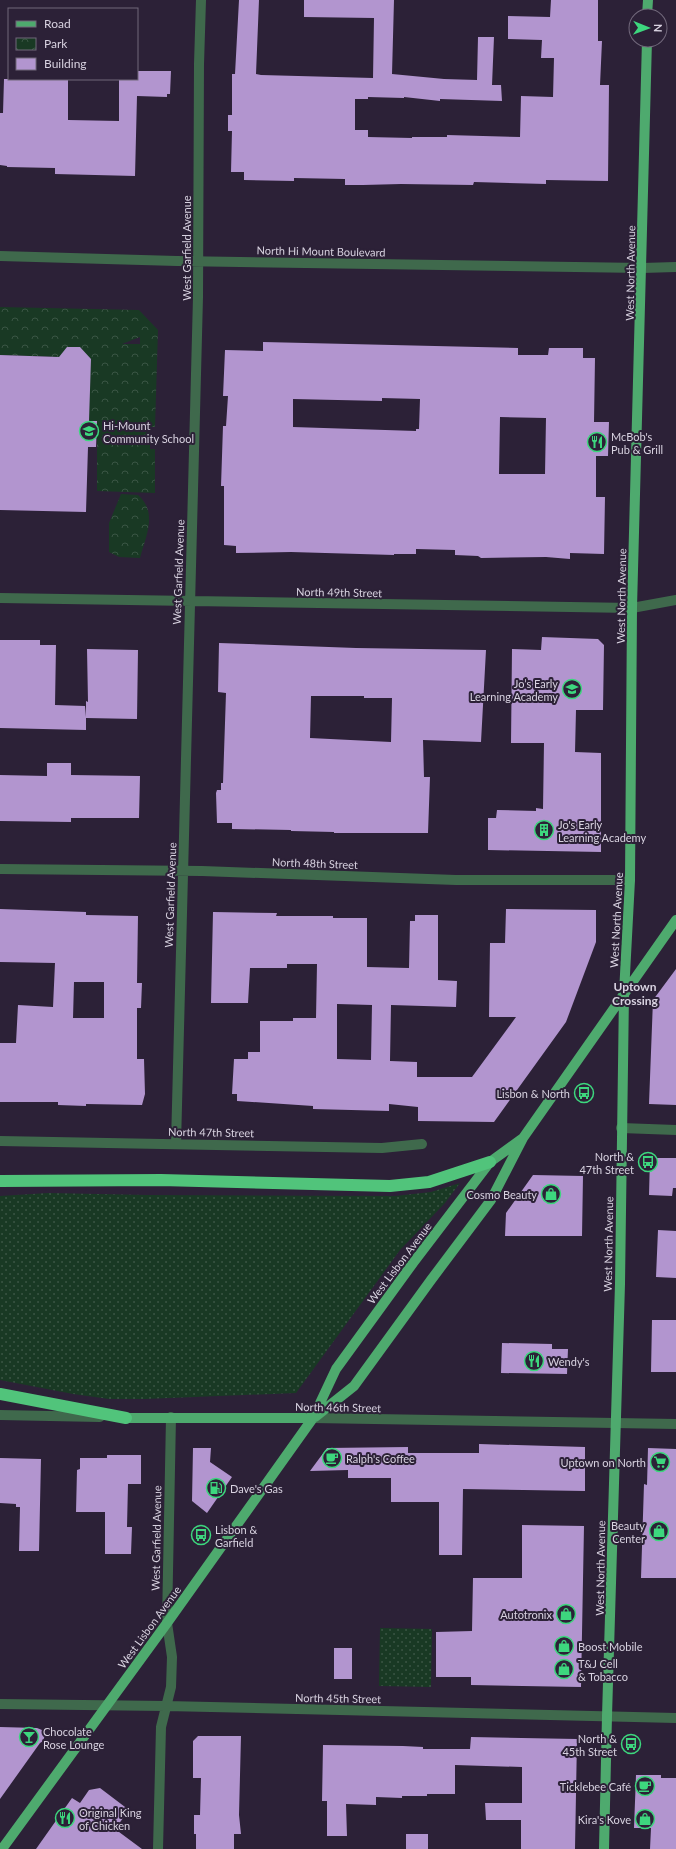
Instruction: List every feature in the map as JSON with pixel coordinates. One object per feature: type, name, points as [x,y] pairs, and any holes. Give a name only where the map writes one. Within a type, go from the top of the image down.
[{"type":"highway","points":[[0,1181],[161,1180],[390,1186],[429,1182],[490,1162]]},
{"type":"highway","points":[[0,1394],[126,1418]]},
{"type":"main road","name":"West North Avenue","points":[[604,1849],[620,1278],[624,993],[630,880],[632,608],[647,48]]},
{"type":"main road","name":"West Lisbon Avenue","points":[[313,1418],[354,1386],[491,1200],[523,1138],[676,920]]},
{"type":"main road","name":"West Lisbon Avenue","points":[[2,1849],[167,1623],[313,1418],[336,1369],[413,1263],[490,1162],[523,1138]]},
{"type":"main road","name":"North 46th Street","points":[[126,1418],[313,1418]]},
{"type":"street","name":"West Garfield Avenue","points":[[176,1144],[198,261],[201,0]]},
{"type":"street","name":"North Hi Mount Boulevard","points":[[0,256],[198,261],[642,268],[676,266]]},
{"type":"street","name":"North 49th Street","points":[[0,598],[632,608],[676,600]]},
{"type":"street","name":"North 48th Street","points":[[0,869],[182,871],[473,880],[630,880]]},
{"type":"street","points":[[621,1128],[676,1130]]},
{"type":"street","name":"North 47th Street","points":[[0,1141],[382,1148],[422,1144]]},
{"type":"street","name":"North 46th Street","points":[[0,1415],[126,1418]]},
{"type":"street","name":"West Garfield Avenue","points":[[158,1849],[161,1727],[171,1687],[172,1657],[167,1623],[171,1417]]},
{"type":"street","name":"North 46th Street","points":[[313,1418],[676,1424]]},
{"type":"street","name":"North 45th Street","points":[[0,1704],[166,1706],[676,1718]]},
{"type":"green space","points":[[0,307],[139,310],[158,330],[155,427],[150,427],[150,449],[155,449],[155,493],[97,491],[97,421],[89,421],[59,357],[0,355]],"holes":[[[140,337],[140,344],[122,344]]]},
{"type":"green space","points":[[121,494],[138,495],[148,509],[149,525],[140,558],[119,557],[109,552],[109,523]]},
{"type":"green space","points":[[460,1183],[445,1203],[400,1250],[296,1393],[109,1399],[73,1394],[0,1380],[0,1196],[48,1193],[395,1196],[431,1192]]},
{"type":"green space","points":[[380,1628],[432,1629],[431,1687],[379,1686]]},
{"type":"building","points":[[239,0],[259,0],[256,74],[261,75],[373,78],[374,18],[304,17],[304,0],[394,0],[392,74],[444,79],[477,80],[478,37],[494,37],[492,85],[501,85],[502,101],[440,99],[440,101],[404,97],[368,97],[368,99],[355,99],[355,130],[368,130],[368,137],[412,138],[447,137],[447,135],[520,137],[521,96],[553,97],[554,58],[541,58],[542,40],[508,39],[508,16],[550,17],[551,0],[598,0],[598,41],[602,41],[600,85],[609,85],[608,181],[546,180],[546,184],[474,182],[473,185],[345,185],[345,179],[294,178],[294,181],[244,180],[244,172],[231,172],[232,131],[228,131],[228,115],[232,115],[232,74],[235,74]]},
{"type":"building","points":[[138,71],[171,71],[170,94],[167,94],[167,97],[137,96],[135,176],[55,174],[55,168],[7,167],[0,165],[0,113],[3,113],[4,79],[68,80],[68,120],[119,121],[119,80],[138,80]]},
{"type":"building","points":[[263,342],[518,348],[518,355],[548,355],[549,348],[583,348],[583,358],[595,358],[594,422],[609,422],[608,456],[596,456],[596,497],[605,497],[604,554],[570,553],[570,559],[546,557],[481,558],[478,556],[455,555],[455,550],[416,549],[416,554],[394,555],[291,552],[236,553],[236,546],[224,545],[224,486],[221,486],[223,426],[226,426],[228,396],[223,396],[225,350],[263,351]],"holes":[[[382,398],[420,399],[419,429],[416,429],[416,431],[293,427],[293,399],[382,401]],[[500,417],[546,418],[545,474],[499,474]]]},
{"type":"building","points":[[67,347],[80,347],[91,359],[89,421],[97,421],[96,447],[88,447],[86,512],[0,510],[0,355],[59,357]]},
{"type":"building","points":[[542,637],[598,639],[604,645],[603,710],[576,710],[575,752],[601,753],[601,852],[488,850],[488,818],[496,818],[497,810],[536,811],[536,808],[543,809],[544,743],[511,743],[512,649],[541,650]]},
{"type":"building","points":[[0,640],[40,640],[40,645],[56,645],[55,705],[85,706],[86,717],[86,701],[88,702],[87,649],[138,650],[137,719],[86,718],[86,730],[0,728]]},
{"type":"building","points":[[219,643],[356,648],[486,650],[481,742],[423,740],[424,777],[430,777],[428,833],[334,833],[291,830],[232,829],[232,823],[217,823],[216,793],[217,790],[221,790],[221,783],[223,783],[226,693],[218,692]],"holes":[[[311,696],[364,696],[364,698],[392,698],[391,742],[310,738]]]},
{"type":"building","points":[[47,763],[71,763],[71,775],[140,776],[139,818],[71,818],[71,822],[0,821],[0,775],[47,776]]},
{"type":"building","points":[[0,909],[86,912],[86,915],[138,916],[137,983],[142,983],[141,1008],[137,1008],[137,1059],[144,1059],[145,1094],[142,1105],[86,1104],[86,1106],[58,1105],[58,1102],[0,1102],[0,1043],[16,1043],[18,1005],[53,1007],[55,963],[0,962]],"holes":[[[74,982],[104,982],[104,1018],[73,1018]]]},
{"type":"building","points":[[506,909],[596,910],[596,942],[566,1022],[494,1122],[418,1121],[418,1107],[389,1104],[389,1111],[313,1109],[313,1106],[237,1101],[237,1094],[232,1094],[234,1059],[248,1059],[248,1052],[260,1052],[260,1021],[293,1021],[293,1018],[316,1018],[317,964],[287,964],[287,968],[250,968],[248,1003],[211,1003],[213,912],[277,913],[276,916],[333,916],[333,918],[367,918],[367,967],[409,968],[410,921],[415,921],[415,915],[438,915],[438,980],[457,981],[456,1007],[391,1005],[390,1061],[417,1062],[417,1077],[472,1077],[516,1017],[489,1017],[490,943],[505,943]],"holes":[[[337,1004],[372,1005],[371,1060],[337,1059]]]},
{"type":"building","points":[[676,969],[676,1105],[649,1104],[653,1000]]},
{"type":"building","points":[[650,1158],[676,1158],[676,1188],[673,1188],[672,1196],[649,1195]]},
{"type":"building","name":"Cosmo Beauty","points":[[533,1175],[583,1176],[582,1236],[505,1236],[506,1213]]},
{"type":"building","points":[[658,1230],[676,1231],[676,1278],[656,1277]]},
{"type":"building","points":[[652,1320],[676,1320],[676,1372],[651,1372]]},
{"type":"building","name":"Wendy's","points":[[502,1343],[552,1344],[552,1349],[568,1349],[567,1374],[501,1373]]},
{"type":"building","points":[[479,1444],[585,1447],[585,1491],[463,1489],[462,1555],[439,1555],[439,1502],[391,1502],[391,1478],[348,1478],[348,1470],[310,1471],[327,1448],[408,1447],[408,1453],[479,1453]]},
{"type":"building","points":[[193,1448],[211,1448],[210,1462],[232,1477],[207,1513],[192,1501]]},
{"type":"building","name":"Beauty Center","points":[[648,1448],[676,1449],[676,1578],[641,1578],[644,1484],[647,1485]]},
{"type":"building","points":[[107,1455],[141,1455],[141,1484],[128,1484],[127,1527],[132,1527],[131,1554],[105,1554],[105,1512],[76,1512],[77,1470],[80,1469],[80,1458],[107,1458]]},
{"type":"building","points":[[0,1458],[41,1459],[39,1551],[19,1551],[20,1507],[16,1507],[16,1504],[0,1503]]},
{"type":"building","points":[[522,1525],[584,1526],[581,1687],[471,1685],[471,1677],[436,1677],[436,1632],[472,1631],[473,1578],[522,1578]]},
{"type":"building","points":[[334,1648],[352,1648],[352,1679],[334,1679]]},
{"type":"building","points":[[0,1727],[37,1728],[42,1730],[45,1735],[43,1741],[40,1743],[0,1799]]},
{"type":"building","points":[[198,1736],[241,1736],[239,1815],[241,1834],[234,1834],[234,1849],[196,1849],[194,1815],[200,1815],[201,1778],[193,1778],[193,1741]]},
{"type":"building","points":[[471,1737],[577,1739],[575,1849],[521,1849],[521,1820],[486,1820],[485,1803],[522,1803],[522,1767],[455,1765],[455,1794],[427,1794],[427,1796],[402,1796],[402,1798],[376,1797],[376,1805],[346,1804],[347,1836],[327,1836],[327,1801],[322,1801],[323,1745],[403,1746],[423,1747],[423,1749],[470,1749]]},
{"type":"building","points":[[636,1775],[661,1775],[661,1778],[676,1778],[676,1849],[650,1849],[651,1828],[634,1828]]},
{"type":"building","points":[[100,1788],[129,1810],[115,1829],[142,1849],[36,1849],[72,1798],[80,1803],[89,1790]]},
{"type":"building","points":[[406,1834],[428,1834],[428,1849],[406,1849]]},
{"type":"place","name":"Hi-Mount Community School","points":[[89,431]]},
{"type":"place","name":"McBob's Pub & Grill","points":[[597,442]]},
{"type":"place","name":"Jo’s Early Learning Academy","points":[[572,689]]},
{"type":"place","name":"Jo's Early Learning Academy","points":[[544,830]]},
{"type":"place","name":"Lisbon & North","points":[[584,1093]]},
{"type":"place","name":"North & 47th Street","points":[[648,1162]]},
{"type":"place","name":"Cosmo Beauty","points":[[551,1194]]},
{"type":"place","name":"Wendy's","points":[[534,1361]]},
{"type":"place","name":"Ralph's Coffee","points":[[332,1458]]},
{"type":"place","name":"Uptown on North","points":[[660,1462]]},
{"type":"place","name":"Dave's Gas","points":[[216,1488]]},
{"type":"place","name":"Beauty Center","points":[[659,1531]]},
{"type":"place","name":"Lisbon & Garfield","points":[[201,1535]]},
{"type":"place","name":"Autotronix","points":[[566,1614]]},
{"type":"place","name":"Boost Mobile","points":[[564,1646]]},
{"type":"place","name":"T&J Cell & Tobacco","points":[[564,1669]]},
{"type":"place","name":"Chocolate Rose Lounge","points":[[29,1737]]},
{"type":"place","name":"North & 45th Street","points":[[631,1744]]},
{"type":"place","name":"Ticklebee Café","points":[[645,1786]]},
{"type":"place","name":"Original King of Chicken","points":[[65,1818]]},
{"type":"place","name":"Kira's Kove","points":[[645,1819]]},
{"type":"district","name":"Uptown Crossing","points":[[635,993]]}]
